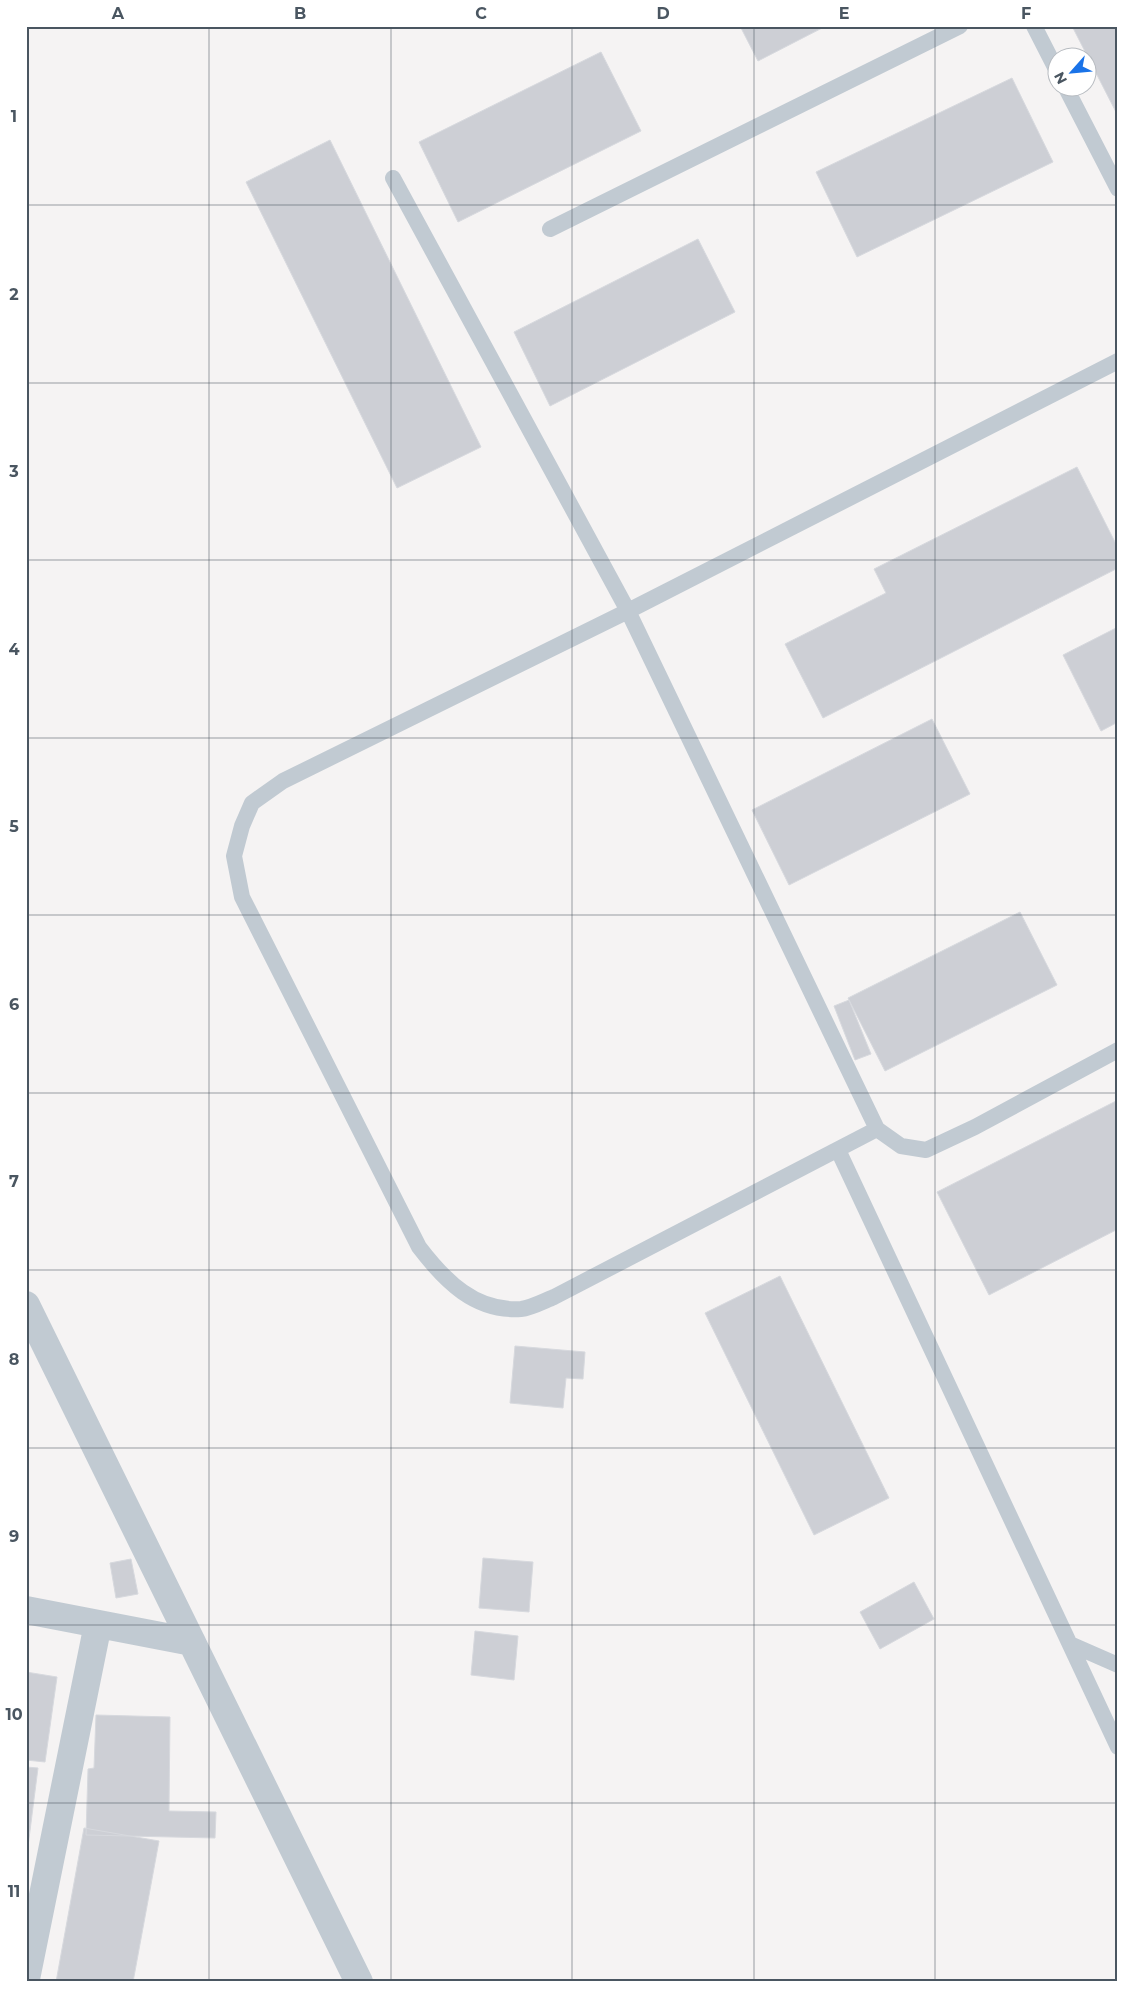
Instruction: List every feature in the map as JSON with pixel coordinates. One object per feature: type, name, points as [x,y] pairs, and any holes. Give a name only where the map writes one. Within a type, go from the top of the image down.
[{"type":"street","points":[[26,1305],[360,1982]]},
{"type":"street","points":[[26,1610],[192,1642]]},
{"type":"street","points":[[26,1979],[98,1624]]},
{"type":"lane","points":[[550,229],[960,26]]},
{"type":"lane","points":[[1034,26],[1046,49]]},
{"type":"lane","points":[[1071,98],[1118,189]]},
{"type":"lane","points":[[393,178],[628,611],[878,1130],[901,1146],[926,1150],[975,1128],[1118,1050]]},
{"type":"lane","points":[[878,1130],[554,1297],[522,1309],[484,1306],[442,1277],[420,1247],[242,897],[234,856],[242,826],[252,803],[283,781],[628,611],[1118,362]]},
{"type":"lane","points":[[838,1150],[1118,1747]]},
{"type":"lane","points":[[1070,1644],[1118,1665]]},
{"type":"building","points":[[740,26],[826,26],[758,61]]},
{"type":"building","points":[[1072,26],[1118,26],[1118,116],[1096,73],[1096,48],[1083,48]]},
{"type":"building","points":[[601,52],[641,131],[458,222],[419,142]]},
{"type":"building","points":[[1012,78],[1053,162],[857,257],[816,172]]},
{"type":"building","points":[[330,140],[481,447],[397,488],[246,182]]},
{"type":"building","points":[[698,239],[735,312],[550,406],[514,332]]},
{"type":"building","points":[[1077,467],[1118,548],[1118,568],[823,718],[785,644],[886,593],[874,569]]},
{"type":"building","points":[[1118,627],[1118,722],[1101,731],[1063,655]]},
{"type":"building","points":[[932,719],[970,794],[789,885],[752,810]]},
{"type":"building","points":[[1020,912],[1057,985],[885,1071],[848,998]]},
{"type":"building","points":[[849,1000],[871,1054],[855,1060],[834,1006]]},
{"type":"building","points":[[1118,1100],[1118,1229],[989,1295],[937,1192]]},
{"type":"building","points":[[780,1276],[889,1498],[814,1535],[705,1313]]},
{"type":"building","points":[[515,1346],[585,1352],[583,1379],[566,1378],[563,1408],[510,1403]]},
{"type":"building","points":[[483,1558],[533,1562],[529,1612],[479,1608]]},
{"type":"building","points":[[131,1559],[138,1594],[116,1598],[110,1563]]},
{"type":"building","points":[[914,1582],[934,1619],[880,1649],[860,1612]]},
{"type":"building","points":[[475,1631],[518,1636],[514,1680],[471,1675]]},
{"type":"building","points":[[26,1672],[57,1677],[45,1762],[26,1760]]},
{"type":"building","points":[[96,1715],[170,1717],[169,1811],[216,1812],[215,1838],[86,1835],[88,1769],[94,1768]]},
{"type":"building","points":[[26,1767],[38,1768],[26,1862]]},
{"type":"building","points":[[84,1828],[159,1841],[133,1982],[56,1982]]}]
